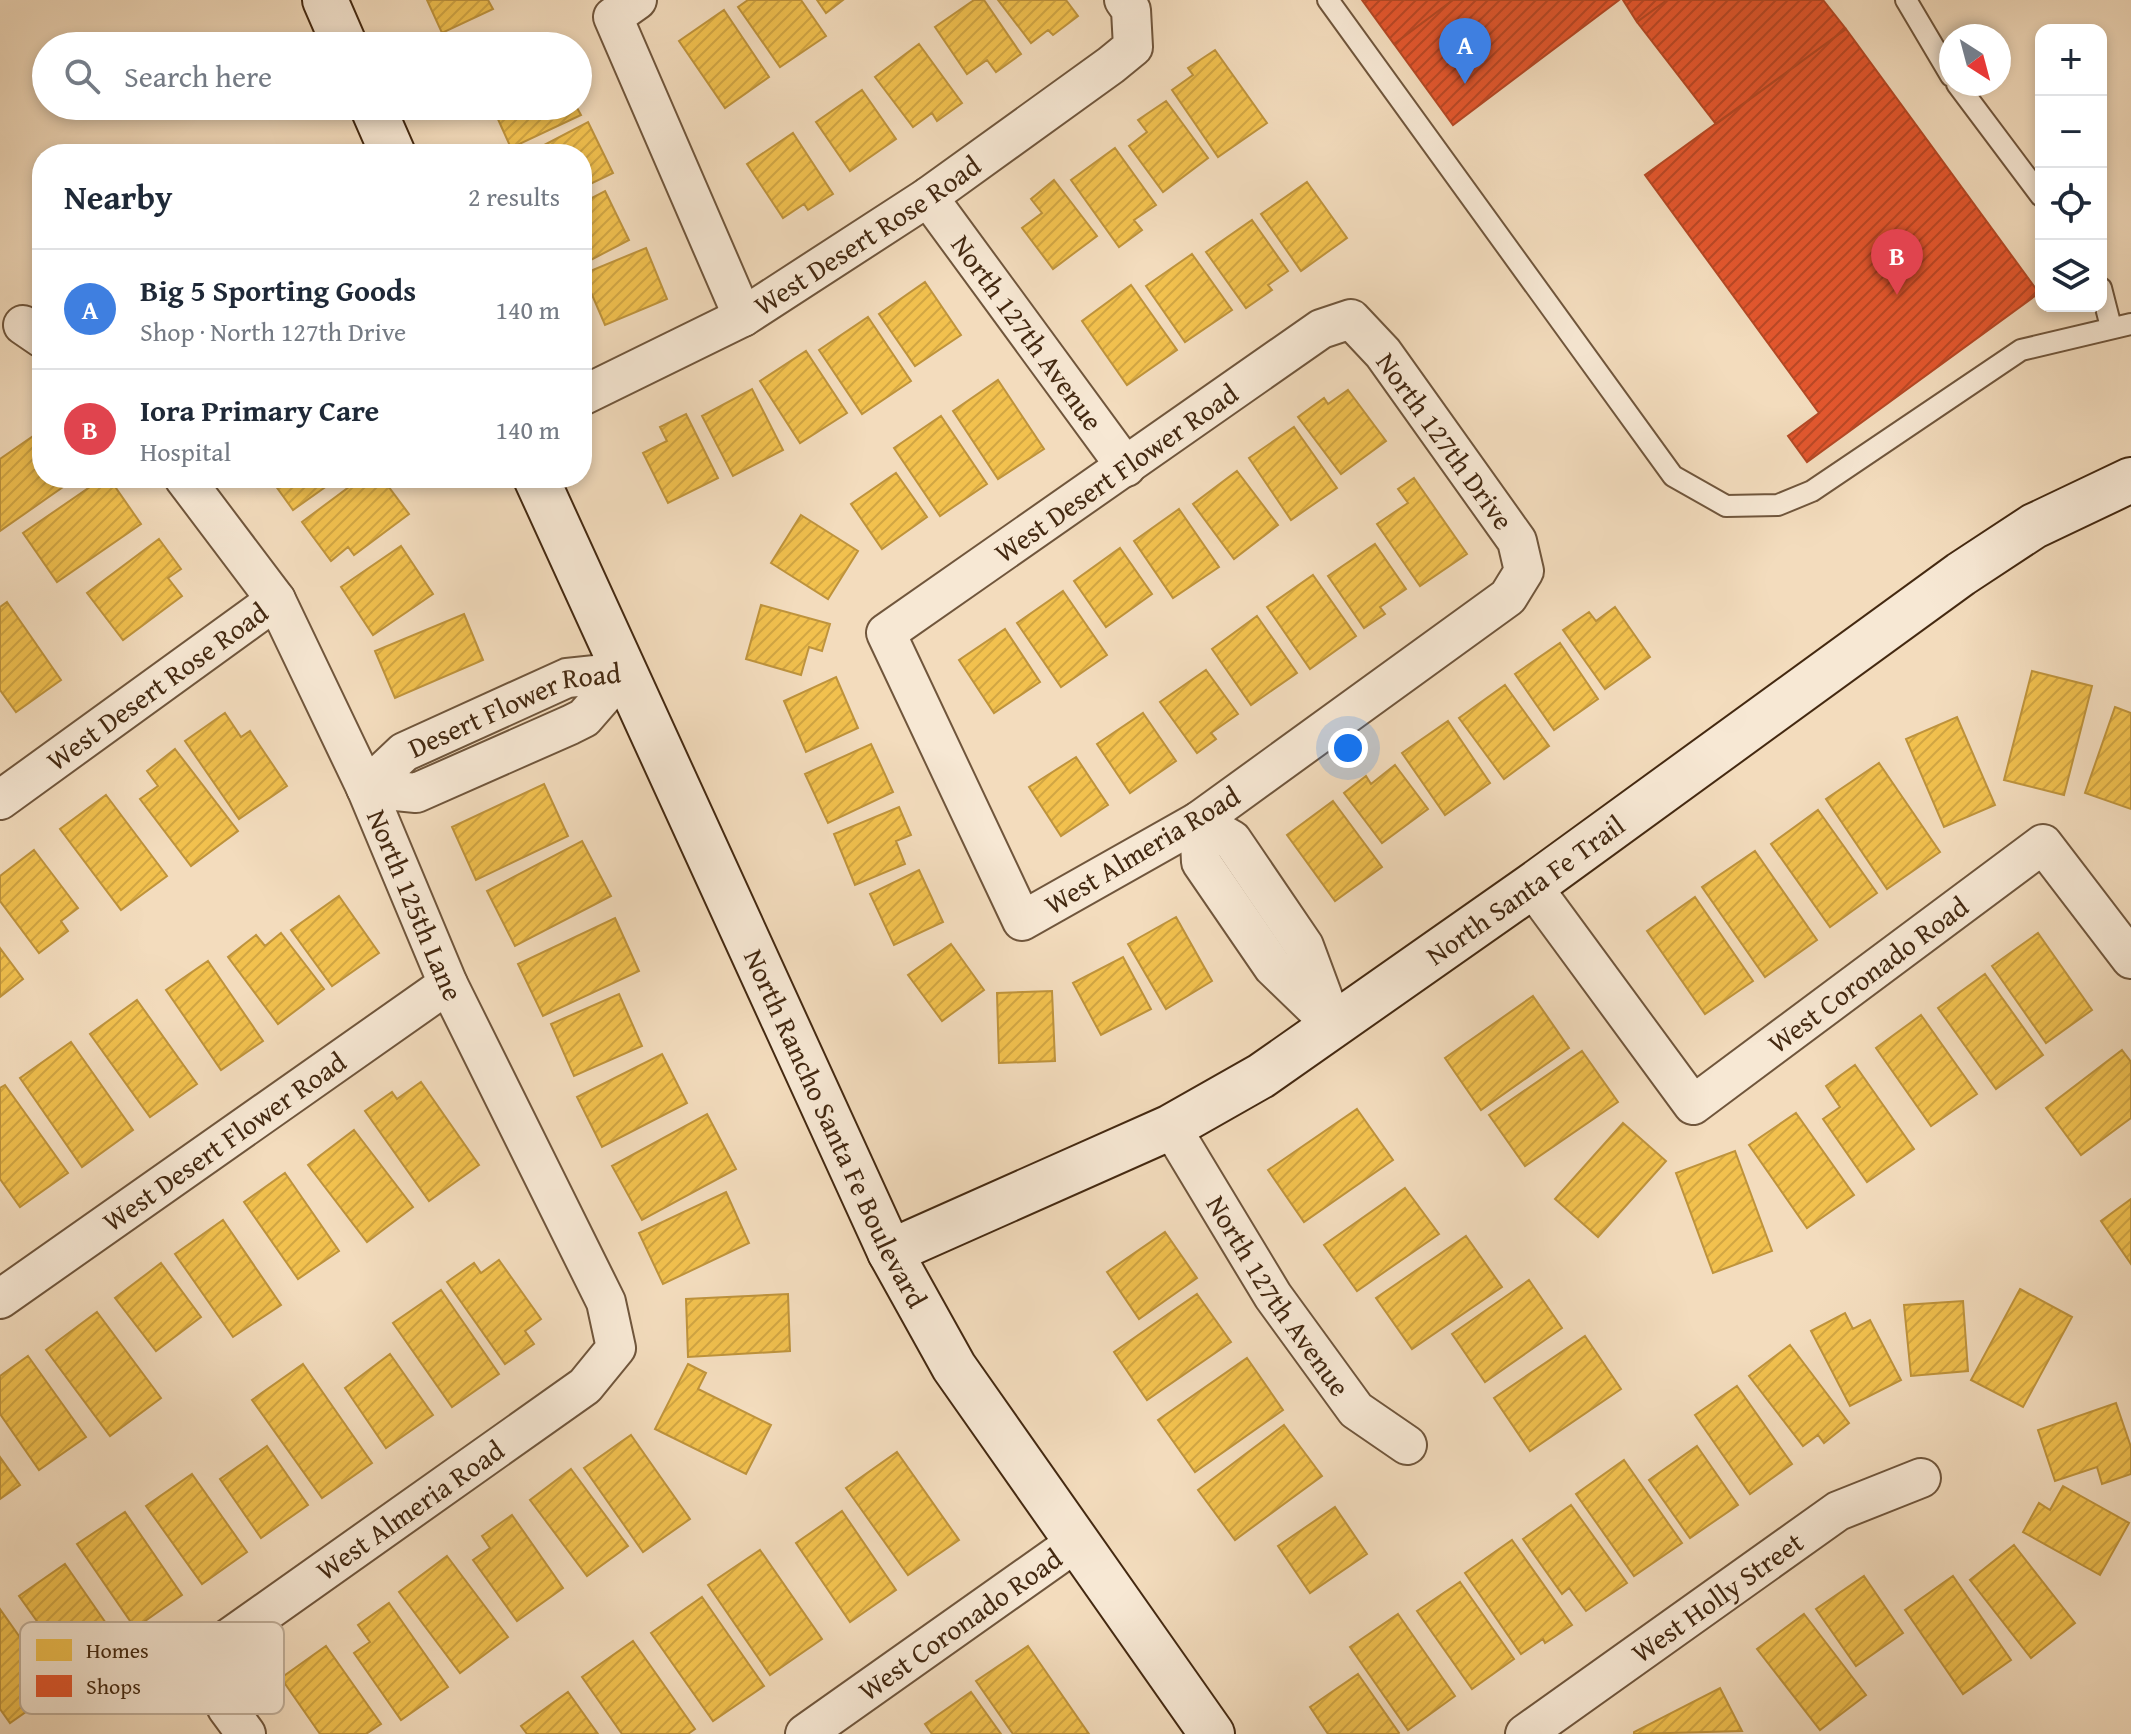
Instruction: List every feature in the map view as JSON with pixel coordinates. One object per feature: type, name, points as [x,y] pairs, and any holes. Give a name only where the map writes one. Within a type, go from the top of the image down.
[{"type":"street","points":[[325,0],[339,32]]},
{"type":"street","name":"West Desert Rose Road","points":[[592,391],[743,317],[928,197],[1133,47],[1131,10],[1124,0]]},
{"type":"street","points":[[625,8],[743,317]]},
{"type":"street","points":[[378,120],[389,144]]},
{"type":"street","name":"North 127th Avenue","points":[[928,197],[1126,467]]},
{"type":"street","name":"West Desert Flower Road","points":[[1022,921],[886,633],[1321,329],[1351,319]]},
{"type":"street","name":"North 127th Drive","points":[[1351,319],[1383,353],[1517,541],[1524,571]]},
{"type":"street","name":"North Santa Fe Trail","points":[[890,1252],[1171,1127],[1261,1076],[1532,886],[1973,566],[2034,526],[2131,480]]},
{"type":"street","name":"North 125th Lane","points":[[192,488],[276,600],[366,788],[448,984],[606,1302],[616,1348]]},
{"type":"street","name":"North Rancho Santa Fe Boulevard","points":[[541,488],[890,1252],[954,1367],[1212,1734]]},
{"type":"street","name":"West Almeria Road","points":[[1022,921],[1199,821],[1508,597],[1524,571]]},
{"type":"street","name":"West Desert Rose Road","points":[[0,800],[276,600]]},
{"type":"street","name":"Desert Flower Road","points":[[366,788],[416,793],[570,725],[584,718],[624,672]]},
{"type":"street","points":[[1199,821],[1232,840],[1304,946],[1334,1026]]},
{"type":"street","name":"West Coronado Road","points":[[1532,886],[1693,1105],[2043,844],[2131,959]]},
{"type":"street","name":"West Desert Flower Road","points":[[0,1299],[448,984]]},
{"type":"street","name":"North 127th Avenue","points":[[1171,1127],[1273,1296],[1356,1410],[1407,1445]]},
{"type":"street","name":"West Almeria Road","points":[[252,1622],[585,1386],[616,1348]]},
{"type":"street","name":"West Holly Street","points":[[1542,1729],[1838,1511],[1921,1478]]},
{"type":"street","name":"West Coronado Road","points":[[805,1734],[1075,1543]]},
{"type":"street","name":"West Almeria Road","points":[[231,1714],[246,1734]]},
{"type":"lane","points":[[1328,0],[1673,476],[1726,506],[1778,505],[1812,491],[2021,350],[2121,325],[2107,299]]},
{"type":"lane","points":[[1906,0],[1939,56]]},
{"type":"lane","points":[[1966,96],[2035,188]]},
{"type":"building: Homes","points":[[427,0],[488,0],[493,9],[442,32]]},
{"type":"building: Homes","points":[[748,0],[801,0],[826,36],[780,67],[738,7]]},
{"type":"building: Homes","points":[[817,0],[843,0],[826,13]]},
{"type":"building: Homes","points":[[974,0],[984,0],[1021,54],[996,72],[987,60],[967,74],[935,27]]},
{"type":"building: Homes","points":[[998,0],[1066,0],[1078,16],[1053,35],[1048,30],[1031,43]]},
{"type":"building: Homes","points":[[724,10],[769,77],[725,108],[679,41]]},
{"type":"building: Homes","points":[[919,44],[962,103],[937,121],[932,113],[913,127],[875,77]]},
{"type":"building: Homes","points":[[1215,50],[1267,123],[1218,157],[1172,90],[1193,75],[1188,68]]},
{"type":"building: Homes","points":[[862,90],[896,139],[850,171],[816,122]]},
{"type":"building: Homes","points":[[1166,101],[1208,158],[1163,192],[1129,146],[1147,132],[1138,120]]},
{"type":"building: Homes","points":[[498,120],[570,120],[519,144],[509,144]]},
{"type":"building: Homes","points":[[588,122],[613,173],[592,183],[592,144],[546,144]]},
{"type":"building: Homes","points":[[793,133],[833,194],[808,210],[804,204],[783,218],[747,164]]},
{"type":"building: Homes","points":[[1115,148],[1156,205],[1134,220],[1142,230],[1119,247],[1071,180]]},
{"type":"building: Homes","points":[[1054,180],[1097,236],[1053,269],[1022,228],[1042,213],[1031,199]]},
{"type":"building: Homes","points":[[1307,182],[1347,238],[1301,271],[1261,214]]},
{"type":"building: Homes","points":[[605,191],[629,240],[592,259],[592,198]]},
{"type":"building: Homes","points":[[1252,220],[1288,271],[1268,285],[1272,290],[1246,308],[1206,252]]},
{"type":"building: Homes","points":[[646,248],[667,299],[605,325],[592,295],[592,270]]},
{"type":"building: Homes","points":[[1192,254],[1232,310],[1185,342],[1146,286]]},
{"type":"building: Homes","points":[[925,282],[961,335],[915,366],[879,314]]},
{"type":"building: Homes","points":[[1131,285],[1177,350],[1127,385],[1082,321]]},
{"type":"building: Homes","points":[[868,317],[911,381],[862,414],[819,350]]},
{"type":"building: Homes","points":[[806,351],[847,413],[800,443],[760,381]]},
{"type":"building: Homes","points":[[998,380],[1044,449],[998,479],[953,411]]},
{"type":"building: Homes","points":[[752,389],[783,450],[733,476],[702,416]]},
{"type":"building: Homes","points":[[1348,390],[1386,441],[1341,474],[1298,417],[1324,398],[1328,404]]},
{"type":"building: Homes","points":[[686,414],[718,478],[668,503],[643,453],[667,441],[660,427]]},
{"type":"building: Homes","points":[[941,416],[987,484],[940,516],[894,448]]},
{"type":"building: Homes","points":[[1294,427],[1337,488],[1291,520],[1249,458]]},
{"type":"building: Homes","points":[[32,437],[32,488],[62,488],[0,531],[0,459]]},
{"type":"building: Homes","points":[[1237,471],[1278,525],[1234,559],[1193,504]]},
{"type":"building: Homes","points":[[896,473],[927,517],[882,549],[851,504]]},
{"type":"building: Homes","points":[[1414,478],[1467,554],[1420,586],[1377,524],[1408,503],[1398,489]]},
{"type":"building: Homes","points":[[88,488],[116,488],[141,524],[57,582],[23,533]]},
{"type":"building: Homes","points":[[277,488],[324,488],[293,510]]},
{"type":"building: Homes","points":[[348,488],[390,488],[409,514],[354,555],[348,547],[331,561],[302,522]]},
{"type":"building: Homes","points":[[1179,509],[1219,567],[1173,598],[1134,541]]},
{"type":"building: Homes","points":[[801,515],[858,551],[828,599],[771,563]]},
{"type":"building: Homes","points":[[159,539],[181,569],[168,578],[182,596],[123,640],[87,593]]},
{"type":"building: Homes","points":[[1375,544],[1406,589],[1380,607],[1385,614],[1364,628],[1328,576]]},
{"type":"building: Homes","points":[[401,546],[433,594],[373,635],[341,587]]},
{"type":"building: Homes","points":[[1120,548],[1152,594],[1106,627],[1074,581]]},
{"type":"building: Homes","points":[[1313,575],[1356,636],[1310,669],[1267,607]]},
{"type":"building: Homes","points":[[1063,591],[1107,655],[1061,687],[1017,623]]},
{"type":"building: Homes","points":[[7,602],[61,680],[16,712],[0,690],[0,607]]},
{"type":"building: Homes","points":[[761,605],[830,624],[822,651],[809,647],[801,675],[746,659]]},
{"type":"building: Homes","points":[[1615,607],[1650,657],[1605,689],[1563,630],[1589,612],[1596,621]]},
{"type":"building: Homes","points":[[464,614],[483,660],[395,698],[375,651]]},
{"type":"building: Homes","points":[[1257,616],[1297,673],[1251,705],[1212,649]]},
{"type":"building: Homes","points":[[1005,629],[1040,682],[994,713],[959,660]]},
{"type":"building: Homes","points":[[1560,643],[1598,699],[1554,730],[1515,674]]},
{"type":"building: Homes","points":[[1206,670],[1238,714],[1211,733],[1216,739],[1197,753],[1160,702]]},
{"type":"building: Homes","points":[[2032,671],[2092,686],[2064,795],[2004,780]]},
{"type":"building: Homes","points":[[836,677],[858,728],[806,752],[784,701]]},
{"type":"building: Homes","points":[[1505,685],[1549,746],[1504,779],[1459,718]]},
{"type":"building: Homes","points":[[2115,707],[2131,713],[2131,809],[2085,793]]},
{"type":"building: Homes","points":[[225,713],[241,737],[250,731],[287,786],[239,819],[185,741]]},
{"type":"building: Homes","points":[[1143,713],[1176,761],[1130,793],[1097,744]]},
{"type":"building: Homes","points":[[1957,717],[1995,805],[1944,827],[1906,739]]},
{"type":"building: Homes","points":[[1448,721],[1490,783],[1445,815],[1402,753]]},
{"type":"building: Homes","points":[[871,744],[893,792],[828,823],[805,774]]},
{"type":"building: Homes","points":[[175,749],[238,831],[191,866],[140,799],[158,786],[147,771]]},
{"type":"building: Homes","points":[[1076,757],[1108,805],[1061,836],[1029,787]]},
{"type":"building: Homes","points":[[1879,763],[1940,852],[1887,889],[1826,799]]},
{"type":"building: Homes","points":[[1395,765],[1428,809],[1382,843],[1344,793],[1366,776],[1371,784]]},
{"type":"building: Homes","points":[[544,784],[568,836],[476,880],[452,827]]},
{"type":"building: Homes","points":[[106,795],[167,876],[121,910],[60,829]]},
{"type":"building: Homes","points":[[1333,801],[1382,867],[1335,901],[1287,835]]},
{"type":"building: Homes","points":[[899,807],[911,835],[896,841],[905,864],[855,885],[834,834]]},
{"type":"building: Homes","points":[[1818,810],[1877,893],[1830,927],[1771,844]]},
{"type":"building: Homes","points":[[582,841],[611,896],[515,946],[487,891]]},
{"type":"building: Homes","points":[[34,850],[78,908],[61,921],[68,931],[39,953],[0,901],[0,876]]},
{"type":"building: Homes","points":[[1755,851],[1817,940],[1765,977],[1702,887]]},
{"type":"building: Homes","points":[[919,870],[943,922],[894,945],[870,894]]},
{"type":"building: Homes","points":[[339,896],[379,953],[332,986],[291,930]]},
{"type":"building: Homes","points":[[1695,897],[1753,981],[1705,1014],[1647,931]]},
{"type":"building: Homes","points":[[1176,917],[1212,981],[1166,1009],[1128,944]]},
{"type":"building: Homes","points":[[615,918],[639,971],[543,1016],[518,964]]},
{"type":"building: Homes","points":[[281,933],[324,989],[278,1024],[228,957],[256,935],[265,946]]},
{"type":"building: Homes","points":[[2038,933],[2092,1010],[2046,1043],[1992,966]]},
{"type":"building: Homes","points":[[951,944],[984,990],[942,1021],[908,975]]},
{"type":"building: Homes","points":[[0,948],[23,979],[0,997]]},
{"type":"building: Homes","points":[[1123,957],[1151,1009],[1101,1035],[1073,983]]},
{"type":"building: Homes","points":[[208,961],[263,1041],[221,1070],[166,990]]},
{"type":"building: Homes","points":[[1985,974],[2043,1055],[1996,1089],[1938,1008]]},
{"type":"building: Homes","points":[[1052,991],[1055,1061],[999,1063],[997,993]]},
{"type":"building: Homes","points":[[619,994],[642,1046],[574,1076],[551,1024]]},
{"type":"building: Homes","points":[[1533,996],[1569,1048],[1481,1110],[1445,1058]]},
{"type":"building: Homes","points":[[137,1000],[197,1084],[150,1117],[90,1034]]},
{"type":"building: Homes","points":[[1921,1015],[1977,1094],[1931,1126],[1876,1048]]},
{"type":"building: Homes","points":[[71,1042],[133,1130],[82,1167],[20,1078]]},
{"type":"building: Homes","points":[[2122,1050],[2131,1062],[2131,1118],[2081,1155],[2046,1108]]},
{"type":"building: Homes","points":[[1582,1051],[1618,1102],[1525,1166],[1489,1115]]},
{"type":"building: Homes","points":[[662,1054],[687,1103],[602,1147],[577,1097]]},
{"type":"building: Homes","points":[[1855,1065],[1914,1149],[1867,1182],[1823,1119],[1840,1107],[1826,1086]]},
{"type":"building: Homes","points":[[421,1082],[479,1165],[429,1201],[365,1111],[392,1092],[397,1099]]},
{"type":"building: Homes","points":[[5,1085],[68,1173],[20,1207],[0,1179],[0,1088]]},
{"type":"building: Homes","points":[[1357,1109],[1393,1160],[1304,1222],[1268,1170]]},
{"type":"building: Homes","points":[[1796,1113],[1854,1195],[1807,1228],[1749,1145]]},
{"type":"building: Homes","points":[[707,1114],[736,1169],[642,1220],[612,1166]]},
{"type":"building: Homes","points":[[1623,1123],[1666,1161],[1598,1237],[1555,1199]]},
{"type":"building: Homes","points":[[354,1130],[413,1207],[367,1242],[308,1165]]},
{"type":"building: Homes","points":[[1735,1151],[1772,1251],[1713,1273],[1676,1173]]},
{"type":"building: Homes","points":[[285,1173],[339,1251],[298,1279],[244,1202]]},
{"type":"building: Homes","points":[[1405,1188],[1439,1234],[1357,1291],[1324,1245]]},
{"type":"building: Homes","points":[[726,1192],[749,1243],[663,1284],[639,1233]]},
{"type":"building: Homes","points":[[2131,1199],[2131,1264],[2101,1221]]},
{"type":"building: Homes","points":[[223,1220],[281,1305],[233,1337],[175,1254]]},
{"type":"building: Homes","points":[[1165,1232],[1197,1278],[1139,1319],[1107,1272]]},
{"type":"building: Homes","points":[[1466,1236],[1502,1287],[1412,1349],[1376,1298]]},
{"type":"building: Homes","points":[[499,1260],[541,1319],[525,1331],[534,1344],[505,1364],[447,1282],[474,1263],[481,1273]]},
{"type":"building: Homes","points":[[161,1263],[201,1317],[156,1351],[115,1298]]},
{"type":"building: Homes","points":[[1529,1280],[1562,1328],[1485,1382],[1452,1334]]},
{"type":"building: Homes","points":[[2020,1289],[2072,1317],[2023,1407],[1971,1380]]},
{"type":"building: Homes","points":[[441,1290],[499,1374],[452,1407],[393,1323]]},
{"type":"building: Homes","points":[[788,1294],[790,1351],[688,1357],[686,1299]]},
{"type":"building: Homes","points":[[1197,1294],[1231,1342],[1147,1400],[1114,1352]]},
{"type":"building: Homes","points":[[1963,1301],[1968,1371],[1911,1376],[1904,1305]]},
{"type":"building: Homes","points":[[97,1312],[161,1398],[110,1436],[46,1350]]},
{"type":"building: Homes","points":[[1845,1313],[1853,1329],[1870,1320],[1901,1380],[1850,1406],[1811,1331]]},
{"type":"building: Homes","points":[[1585,1336],[1621,1389],[1530,1451],[1494,1398]]},
{"type":"building: Homes","points":[[1790,1345],[1849,1423],[1824,1443],[1818,1435],[1803,1446],[1749,1376]]},
{"type":"building: Homes","points":[[390,1354],[433,1415],[386,1448],[345,1388]]},
{"type":"building: Homes","points":[[28,1356],[86,1437],[39,1470],[0,1414],[0,1376]]},
{"type":"building: Homes","points":[[1247,1358],[1283,1410],[1195,1472],[1158,1420]]},
{"type":"building: Homes","points":[[303,1364],[372,1463],[322,1498],[252,1400]]},
{"type":"building: Homes","points":[[688,1364],[706,1373],[698,1389],[771,1425],[746,1474],[655,1429]]},
{"type":"building: Homes","points":[[1737,1386],[1792,1464],[1750,1494],[1695,1415]]},
{"type":"building: Homes","points":[[2116,1403],[2131,1447],[2131,1474],[2102,1484],[2097,1467],[2055,1481],[2038,1430]]},
{"type":"building: Homes","points":[[1284,1425],[1322,1476],[1235,1540],[1198,1490]]},
{"type":"building: Homes","points":[[631,1435],[690,1519],[643,1552],[584,1468]]},
{"type":"building: Homes","points":[[267,1446],[308,1505],[261,1538],[220,1479]]},
{"type":"building: Homes","points":[[1697,1446],[1738,1505],[1690,1538],[1649,1480]]},
{"type":"building: Homes","points":[[897,1452],[959,1540],[908,1575],[846,1488]]},
{"type":"building: Homes","points":[[0,1457],[20,1485],[0,1499]]},
{"type":"building: Homes","points":[[1624,1460],[1682,1543],[1634,1576],[1576,1494]]},
{"type":"building: Homes","points":[[571,1469],[628,1546],[587,1576],[530,1500]]},
{"type":"building: Homes","points":[[192,1474],[247,1552],[202,1584],[146,1506]]},
{"type":"building: Homes","points":[[2063,1486],[2129,1523],[2100,1575],[2023,1532],[2039,1503],[2050,1510]]},
{"type":"building: Homes","points":[[1571,1505],[1627,1583],[1586,1611],[1569,1588],[1562,1594],[1523,1539]]},
{"type":"building: Homes","points":[[1335,1507],[1367,1554],[1310,1593],[1278,1546]]},
{"type":"building: Homes","points":[[842,1511],[896,1590],[850,1622],[796,1543]]},
{"type":"building: Homes","points":[[125,1512],[182,1595],[144,1622],[131,1622],[77,1544]]},
{"type":"building: Homes","points":[[512,1515],[563,1588],[517,1621],[473,1560],[490,1548],[482,1536]]},
{"type":"building: Homes","points":[[1512,1540],[1572,1625],[1521,1654],[1465,1573]]},
{"type":"building: Homes","points":[[2014,1545],[2075,1623],[2031,1658],[1970,1580]]},
{"type":"building: Homes","points":[[760,1550],[822,1639],[770,1675],[708,1585]]},
{"type":"building: Homes","points":[[447,1556],[508,1637],[460,1673],[399,1592]]},
{"type":"building: Homes","points":[[65,1564],[105,1622],[38,1622],[19,1596]]},
{"type":"building: Homes","points":[[1864,1576],[1903,1633],[1856,1666],[1816,1609]]},
{"type":"building: Homes","points":[[1953,1576],[2011,1660],[1963,1694],[1905,1610]]},
{"type":"building: Homes","points":[[1460,1582],[1514,1659],[1472,1689],[1417,1611]]},
{"type":"building: Homes","points":[[702,1597],[764,1686],[713,1721],[651,1633]]},
{"type":"building: Homes","points":[[389,1603],[448,1687],[401,1720],[354,1653],[370,1642],[358,1625]]},
{"type":"building: Homes","points":[[0,1609],[20,1637],[20,1714],[23,1714],[10,1723],[0,1709]]},
{"type":"building: Homes","points":[[1398,1614],[1455,1696],[1408,1730],[1350,1647]]},
{"type":"building: Homes","points":[[1804,1614],[1866,1695],[1820,1730],[1757,1649]]},
{"type":"building: Homes","points":[[633,1641],[695,1729],[688,1734],[622,1734],[582,1677]]},
{"type":"building: Homes","points":[[326,1646],[381,1724],[366,1734],[320,1734],[284,1682],[284,1676]]},
{"type":"building: Homes","points":[[1028,1646],[1089,1734],[1013,1734],[976,1681]]},
{"type":"building: Homes","points":[[1358,1674],[1398,1734],[1328,1734],[1310,1707]]},
{"type":"building: Homes","points":[[1720,1688],[1742,1731],[1634,1734],[1634,1732]]},
{"type":"building: Homes","points":[[568,1692],[598,1734],[527,1734],[521,1726]]},
{"type":"building: Homes","points":[[971,1692],[1001,1734],[932,1734],[925,1724]]},
{"type":"building: Shops","points":[[1362,0],[1453,0],[1394,44]]},
{"type":"building: Shops","points":[[1453,0],[1619,0],[1453,125],[1394,44]]},
{"type":"building: Shops","points":[[1623,0],[1667,0],[1637,22]]},
{"type":"building: Shops","points":[[1667,0],[1823,0],[1846,29],[1716,124],[1637,22]]},
{"type":"building: Shops","points":[[1846,29],[2035,288],[2035,296],[1807,462],[1788,436],[1819,413],[1645,175]]},
{"type":"place","name":"Big 5 Sporting Goods","points":[[1465,84]]},
{"type":"place","name":"Iora Primary Care","points":[[1897,295]]}]
